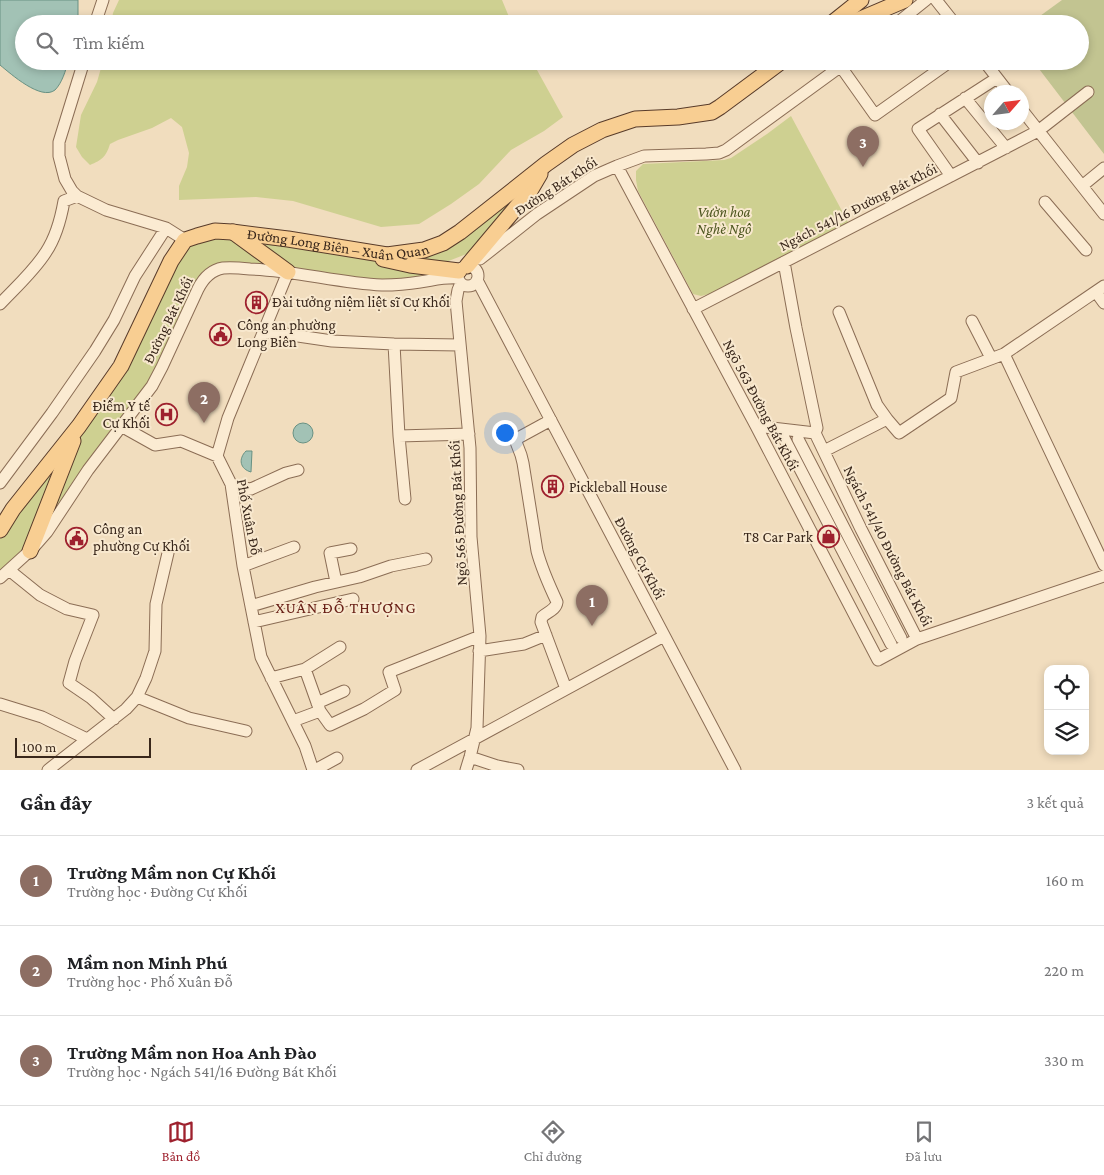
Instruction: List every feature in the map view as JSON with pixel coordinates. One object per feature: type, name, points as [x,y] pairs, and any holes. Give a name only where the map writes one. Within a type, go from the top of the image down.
[{"type":"main road","points":[[842,15],[861,0]]},
{"type":"main road","points":[[870,15],[904,0]]},
{"type":"main road","name":"Đường Long Biên – Xuân Quan","points":[[185,240],[215,231],[387,255],[424,250],[443,243],[460,232],[573,145],[602,130],[635,120],[712,112],[770,70]]},
{"type":"main road","points":[[353,250],[394,262],[463,273],[530,191],[546,164]]},
{"type":"main road","points":[[232,232],[288,272]]},
{"type":"main road","points":[[0,530],[13,509],[79,426],[122,366],[171,261],[185,240]]},
{"type":"main road","points":[[30,551],[79,426]]},
{"type":"street","points":[[98,15],[103,0]]},
{"type":"street","points":[[907,15],[926,0]]},
{"type":"street","points":[[936,0],[948,15]]},
{"type":"street","points":[[81,70],[59,142],[59,156],[65,179],[72,191],[77,196],[106,210],[166,228],[185,240]]},
{"type":"street","name":"Đường Bát Khối","points":[[4,574],[30,551],[47,532],[88,470],[137,407],[155,380],[198,289],[210,273],[221,268],[264,269],[383,285],[420,282],[463,273],[537,214],[594,176],[644,156],[706,154],[719,153],[726,150],[837,70]]},
{"type":"street","points":[[849,70],[876,115],[938,70]]},
{"type":"street","points":[[991,70],[1002,85]]},
{"type":"street","points":[[951,176],[918,129],[997,78]]},
{"type":"street","name":"Ngách 541/16 Đường Bát Khối","points":[[692,309],[1038,131],[1088,92]]},
{"type":"street","points":[[965,98],[1006,148]]},
{"type":"street","points":[[940,114],[978,162]]},
{"type":"street","points":[[1029,119],[1082,186],[1100,201],[1104,214]]},
{"type":"street","name":"Ngõ 563 Đường Bát Khối","points":[[617,166],[878,660],[917,639]]},
{"type":"street","points":[[1082,186],[1104,168]]},
{"type":"street","points":[[0,304],[47,251],[60,221],[64,201],[77,196]]},
{"type":"street","points":[[1045,202],[1086,250]]},
{"type":"street","points":[[0,483],[95,351],[114,320],[135,276],[166,228]]},
{"type":"street","points":[[784,262],[818,428],[815,433]]},
{"type":"street","points":[[121,426],[155,445],[181,441],[217,456],[228,418],[288,272]]},
{"type":"street","points":[[463,273],[463,285],[470,286],[477,280]]},
{"type":"street","name":"Đường Cự Khối","points":[[463,273],[477,274],[477,280],[735,770]]},
{"type":"street","name":"Ngõ 565 Đường Bát Khối","points":[[463,273],[456,301],[469,434],[471,537],[480,636],[476,728],[466,770]]},
{"type":"street","points":[[839,312],[877,404],[899,433],[951,398],[956,372],[1004,354],[1100,289],[1104,303]]},
{"type":"street","points":[[972,321],[991,358]]},
{"type":"street","points":[[264,331],[332,341],[460,345]]},
{"type":"street","points":[[394,344],[404,499]]},
{"type":"street","points":[[1004,354],[1104,565]]},
{"type":"street","points":[[815,433],[824,451],[887,419]]},
{"type":"street","points":[[551,420],[518,438],[516,442],[523,464],[540,565],[557,602],[556,607],[544,615],[541,620],[566,690]]},
{"type":"street","points":[[756,426],[815,433]]},
{"type":"street","points":[[399,436],[469,434]]},
{"type":"street","points":[[784,438],[847,536]]},
{"type":"street","points":[[798,439],[847,536],[896,641]]},
{"type":"street","name":"Ngách 541/40 Đường Bát Khối","points":[[824,451],[860,529],[917,639],[1104,576]]},
{"type":"street","name":"Phố Xuân Đỗ","points":[[217,456],[230,484],[243,566],[261,657],[305,746],[314,770]]},
{"type":"street","points":[[230,484],[251,489],[286,473],[298,470]]},
{"type":"street","points":[[820,551],[847,536]]},
{"type":"street","points":[[243,566],[294,547]]},
{"type":"street","points":[[336,582],[330,553],[351,549]]},
{"type":"street","points":[[48,770],[114,719],[137,697],[155,651],[156,604],[168,553]]},
{"type":"street","points":[[251,606],[359,577],[391,566],[426,559]]},
{"type":"street","points":[[4,574],[67,609],[93,615],[75,661],[69,683],[91,698],[114,719]]},
{"type":"street","points":[[254,622],[353,599]]},
{"type":"street","points":[[480,651],[524,644],[546,635]]},
{"type":"street","points":[[305,669],[319,707],[330,725],[395,690],[389,672],[480,636]]},
{"type":"street","points":[[417,770],[664,636]]},
{"type":"street","points":[[272,678],[305,669],[340,647]]},
{"type":"street","points":[[293,721],[344,692]]},
{"type":"street","points":[[137,697],[189,718],[246,731]]},
{"type":"street","points":[[0,704],[42,717],[87,739]]},
{"type":"street","points":[[470,757],[497,766],[518,770]]},
{"type":"street","points":[[314,770],[337,758]]},
{"type":"green space","points":[[119,0],[502,0],[508,15],[113,15]]},
{"type":"green space","points":[[1062,0],[1104,0],[1104,154],[1040,70],[1089,70],[1089,15],[1041,15]]},
{"type":"green space","points":[[100,70],[537,70],[563,117],[544,131],[511,150],[479,184],[419,224],[381,227],[293,201],[256,197],[179,200],[179,186],[187,167],[189,153],[182,127],[171,118],[152,128],[110,144],[103,158],[90,165],[76,147],[81,115],[97,82]]},
{"type":"green space","name":"Vườn hoa Nghè Ngô","points":[[791,116],[849,224],[713,293],[701,296],[693,294],[638,191],[636,171],[643,164],[724,160],[731,158]]},
{"type":"green space","points":[[527,185],[469,253],[440,263],[397,256],[419,253]]},
{"type":"green space","points":[[227,234],[274,268],[214,266],[158,369],[49,521],[79,435],[164,282],[188,246]]},
{"type":"green space","points":[[247,236],[441,273],[400,281],[357,278],[296,270]]},
{"type":"green space","points":[[67,446],[26,545],[20,554],[0,572],[0,539]]},
{"type":"shaded area","points":[[0,0],[78,0],[78,15],[15,15],[15,70],[66,70],[62,80],[55,90],[42,92],[34,89],[0,65]]},
{"type":"shaded area","points":[[299,423],[307,423],[313,429],[313,437],[307,443],[299,443],[293,437],[293,429]]},
{"type":"shaded area","points":[[246,451],[252,451],[251,472],[244,469],[241,463],[243,454]]},
{"type":"place","name":"Trường Mầm non Hoa Anh Đào","points":[[863,167]]},
{"type":"place","name":"Đài tưởng niệm liệt sĩ Cự Khối","points":[[256,302]]},
{"type":"place","name":"Công an phường Long Biên","points":[[221,334]]},
{"type":"place","name":"Điểm Y tế Cự Khối","points":[[166,415]]},
{"type":"place","name":"Mầm non Minh Phú","points":[[204,423]]},
{"type":"place","name":"Pickleball House","points":[[553,487]]},
{"type":"place","name":"T8 Car Park","points":[[829,537]]},
{"type":"place","name":"Công an phường Cự Khối","points":[[77,538]]},
{"type":"place","name":"Trường Mầm non Cự Khối","points":[[592,626]]},
{"type":"district","name":"XUÂN ĐỖ THƯỢNG","points":[[346,607]]}]
